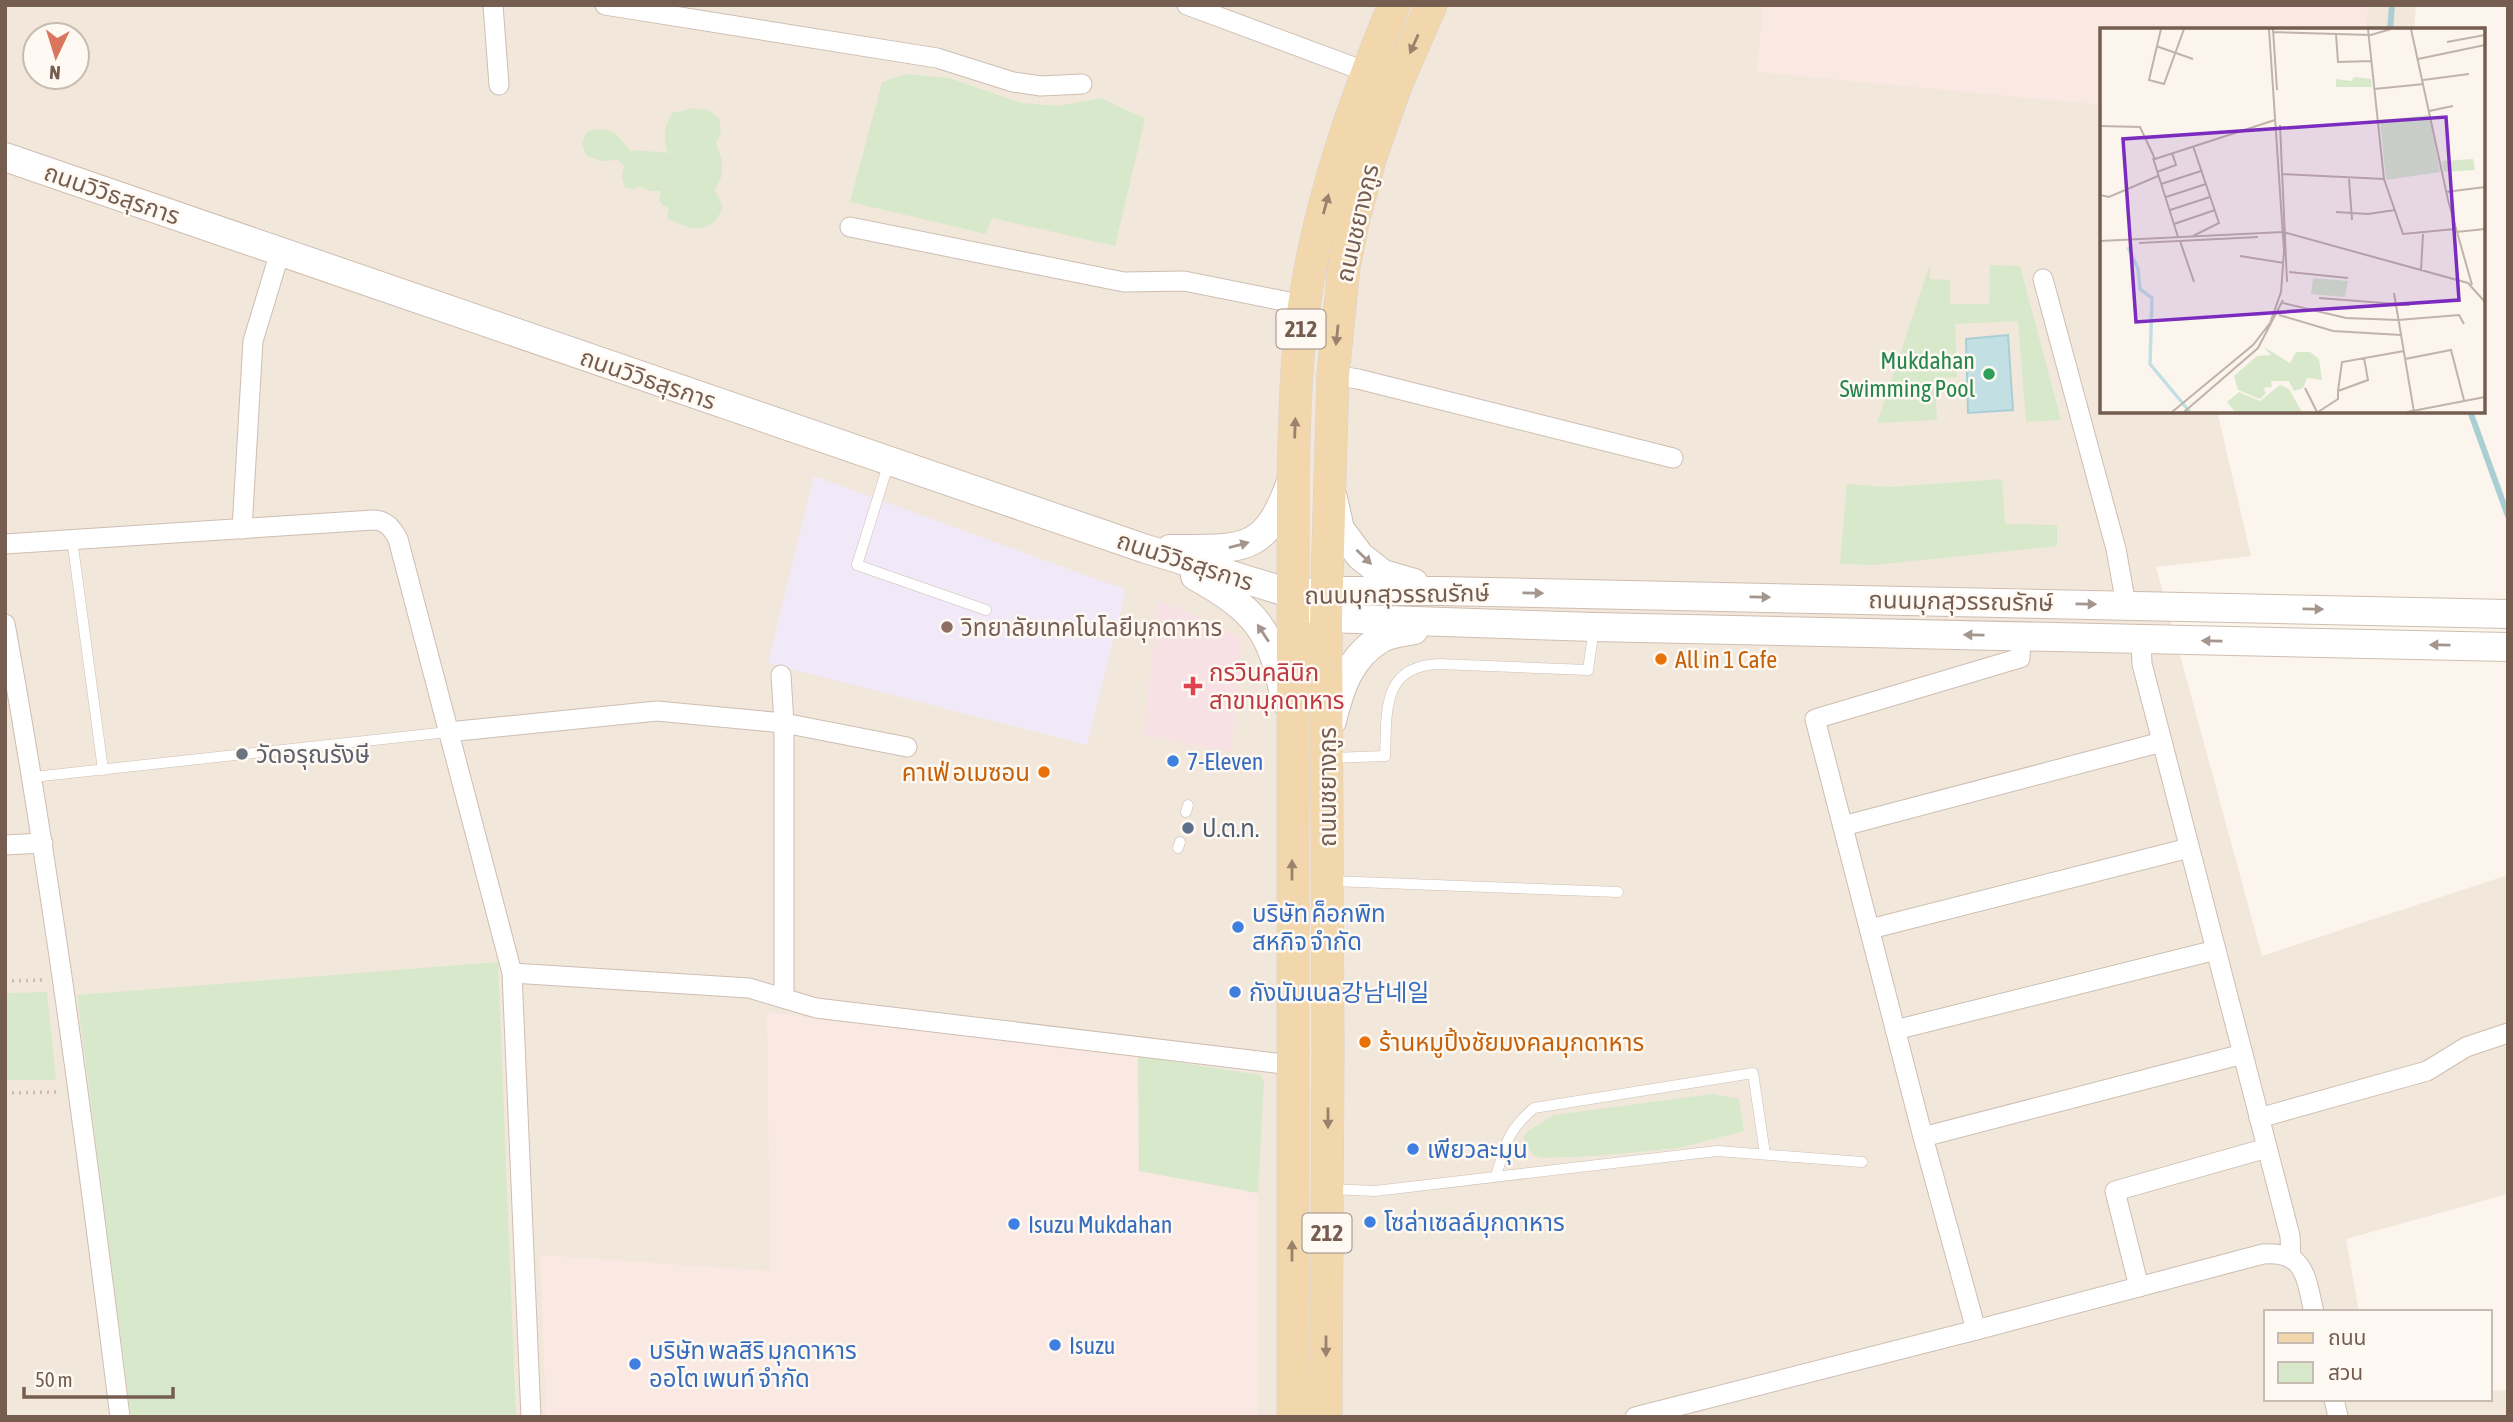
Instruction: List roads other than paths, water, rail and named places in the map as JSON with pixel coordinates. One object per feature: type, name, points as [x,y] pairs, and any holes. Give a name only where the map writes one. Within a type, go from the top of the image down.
[{"type":"main road","name":"ถนนชยางกูร","points":[[1293,1417],[1293,476],[1297,367],[1304,305],[1338,157],[1367,72],[1394,5]]},
{"type":"main road","name":"ถนนชยางกูร","points":[[1326,1417],[1327,604],[1328,474],[1333,375],[1344,267],[1353,222],[1371,156],[1397,83],[1432,5]]},
{"type":"main road","name":"ถนนวิวิธสุรการ","points":[[5,157],[1146,549],[1293,594]]},
{"type":"main road","points":[[1328,474],[1340,529],[1360,556],[1383,574],[1440,591]]},
{"type":"main road","points":[[1146,549],[1228,548],[1258,539],[1273,524],[1293,476]]},
{"type":"main road","points":[[1146,549],[1224,593],[1246,609],[1268,639],[1280,671],[1293,745]]},
{"type":"main road","name":"ถนนมุกสุวรรณรักษ์","points":[[1327,604],[1440,591],[2508,614]]},
{"type":"main road","name":"ถนนมุกสุวรรณรักษ์","points":[[1293,594],[1327,604],[1444,623],[2508,646]]},
{"type":"main road","points":[[1810,632],[1811,598]]},
{"type":"main road","points":[[1327,749],[1338,696],[1348,670],[1365,650],[1384,637],[1444,623]]},
{"type":"street","points":[[493,5],[499,85]]},
{"type":"street","points":[[605,5],[937,58],[1013,82],[1041,86],[1082,85]]},
{"type":"street","points":[[1187,5],[1367,72]]},
{"type":"street","points":[[850,227],[1124,282],[1184,281],[1304,305]]},
{"type":"street","points":[[242,529],[253,341],[280,252]]},
{"type":"street","points":[[2043,279],[2116,549],[2126,605]]},
{"type":"street","points":[[1333,375],[1673,458]]},
{"type":"street","points":[[5,544],[373,520],[387,524],[398,539],[512,974],[531,1417]]},
{"type":"street","points":[[5,624],[33,777],[63,980],[120,1417]]},
{"type":"street","points":[[1976,1330],[1923,1138],[1815,719],[2020,658],[2021,636]]},
{"type":"street","points":[[2141,640],[2142,664],[2290,1236],[2291,1258]]},
{"type":"street","points":[[781,675],[784,723],[784,998]]},
{"type":"street","points":[[449,732],[657,711],[784,723],[907,747]]},
{"type":"street","points":[[1843,826],[2162,742]]},
{"type":"street","points":[[5,845],[43,843]]},
{"type":"street","points":[[1870,929],[2189,848]]},
{"type":"street","points":[[1895,1030],[2216,950]]},
{"type":"street","points":[[512,974],[749,988],[816,1008],[1292,1065]]},
{"type":"street","points":[[2259,1118],[2427,1071],[2466,1047],[2508,1033]]},
{"type":"street","points":[[1923,1138],[2243,1054]]},
{"type":"street","points":[[2139,1287],[2115,1191],[2267,1148]]},
{"type":"street","points":[[1635,1417],[2263,1254],[2273,1253],[2291,1258],[2299,1264],[2305,1274],[2314,1310]]},
{"type":"lane","points":[[889,461],[857,565],[986,610]]},
{"type":"lane","points":[[72,538],[103,769]]},
{"type":"lane","points":[[1327,749],[1385,756],[1387,704],[1391,690],[1399,678],[1411,669],[1424,664],[1439,664],[1588,670],[1594,627]]},
{"type":"lane","points":[[33,777],[449,732]]},
{"type":"lane","points":[[1328,881],[1618,892]]},
{"type":"lane","points":[[1496,1177],[1509,1135],[1534,1108],[1753,1073],[1765,1154]]},
{"type":"lane","points":[[1327,1189],[1375,1191],[1717,1151],[1862,1162]]},
{"type":"water","name":"Mukdahan Swimming Pool","points":[[2008,335],[2013,410],[1968,413],[1966,339]]},
{"type":"waterway","points":[[2390,28],[2392,5]]},
{"type":"waterway","points":[[2471,413],[2508,516]]},
{"type":"place","name":"Mukdahan Swimming Pool","points":[[1989,374]]},
{"type":"place","name":"วิทยาลัยเทคโนโลยีมุกดาหาร","points":[[947,627]]},
{"type":"place","name":"All in 1 Cafe","points":[[1661,659]]},
{"type":"place","name":"กรวินคลินิก สาขามุกดาหาร","points":[[1193,686]]},
{"type":"place","name":"วัดอรุณรังษี","points":[[242,754]]},
{"type":"place","name":"7-Eleven","points":[[1173,761]]},
{"type":"place","name":"คาเฟ่ อเมซอน","points":[[1044,772]]},
{"type":"place","name":"ป.ต.ท.","points":[[1188,828]]},
{"type":"place","name":"บริษัท ค็อกพิท สหกิจ จำกัด","points":[[1238,927]]},
{"type":"place","name":"กังนัมเนล강남네일","points":[[1235,992]]},
{"type":"place","name":"ร้านหมูปิ้งชัยมงคลมุกดาหาร","points":[[1365,1042]]},
{"type":"place","name":"เพียวละมุน","points":[[1413,1149]]},
{"type":"place","name":"โซล่าเซลล์มุกดาหาร","points":[[1370,1222]]},
{"type":"place","name":"Isuzu Mukdahan","points":[[1014,1224]]},
{"type":"place","name":"Isuzu","points":[[1055,1345]]},
{"type":"place","name":"บริษัท พลสิริ มุกดาหาร ออโต เพนท์ จำกัด","points":[[635,1364]]}]
